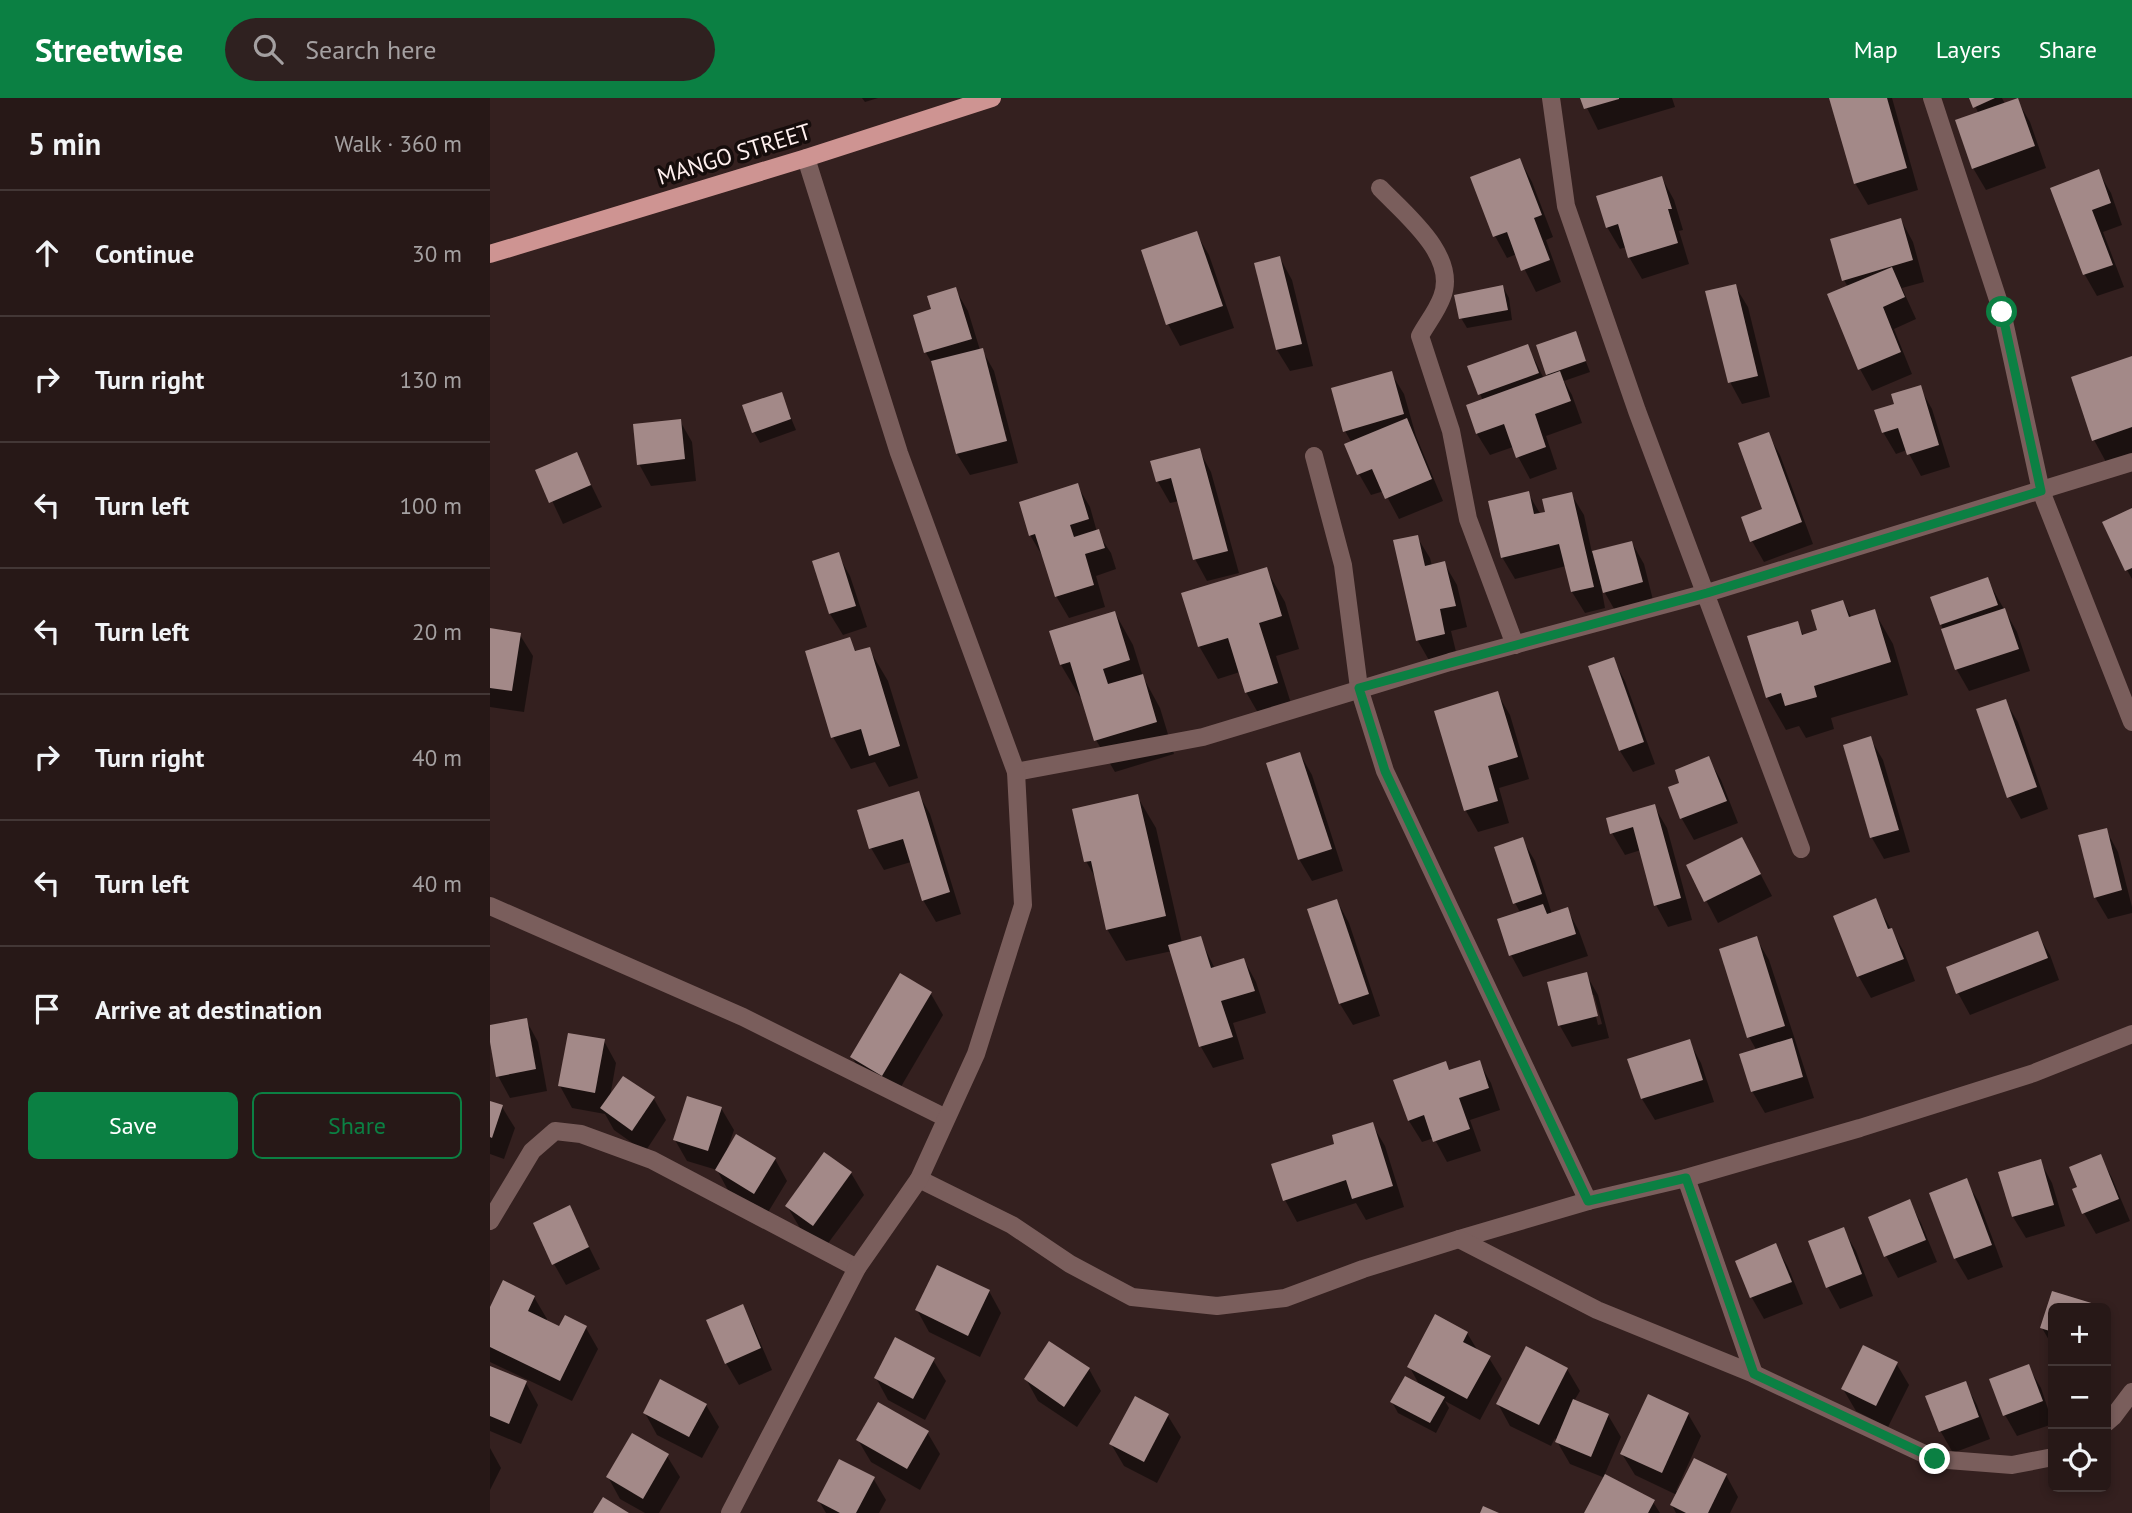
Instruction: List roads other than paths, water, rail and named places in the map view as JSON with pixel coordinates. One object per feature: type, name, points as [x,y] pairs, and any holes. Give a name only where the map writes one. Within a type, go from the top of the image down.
[{"type":"main road","name":"MANGO STREET","points":[[490,254],[806,158],[992,98]]},
{"type":"street","points":[[1551,98],[1566,206],[1637,411],[1801,849]]},
{"type":"street","points":[[1932,98],[2002,312],[2041,491],[2132,722]]},
{"type":"street","points":[[730,1513],[857,1268],[919,1179],[976,1054],[1023,905],[1016,772],[899,453],[806,158]]},
{"type":"street","points":[[1380,188],[1422,232],[1440,256],[1447,274],[1443,297],[1420,336],[1451,431],[1468,519],[1516,645]]},
{"type":"street","points":[[1314,456],[1343,565],[1359,688],[1385,771],[1588,1201]]},
{"type":"street","points":[[1016,772],[1203,737],[1359,688],[1707,593],[2132,462]]},
{"type":"street","points":[[490,906],[743,1017],[946,1118]]},
{"type":"street","points":[[919,1179],[1012,1225],[1070,1264],[1132,1297],[1217,1306],[1285,1298],[1363,1269],[1459,1239],[1588,1201],[1686,1178],[1860,1128],[2034,1073],[2132,1034]]},
{"type":"street","points":[[490,1221],[532,1151],[555,1131],[580,1134],[652,1160],[857,1268]]},
{"type":"street","points":[[1686,1178],[1754,1374]]},
{"type":"street","points":[[1459,1239],[1597,1310],[1754,1374],[1935,1459],[2012,1465],[2048,1458]]},
{"type":"street","points":[[2111,1419],[2132,1392]]}]
